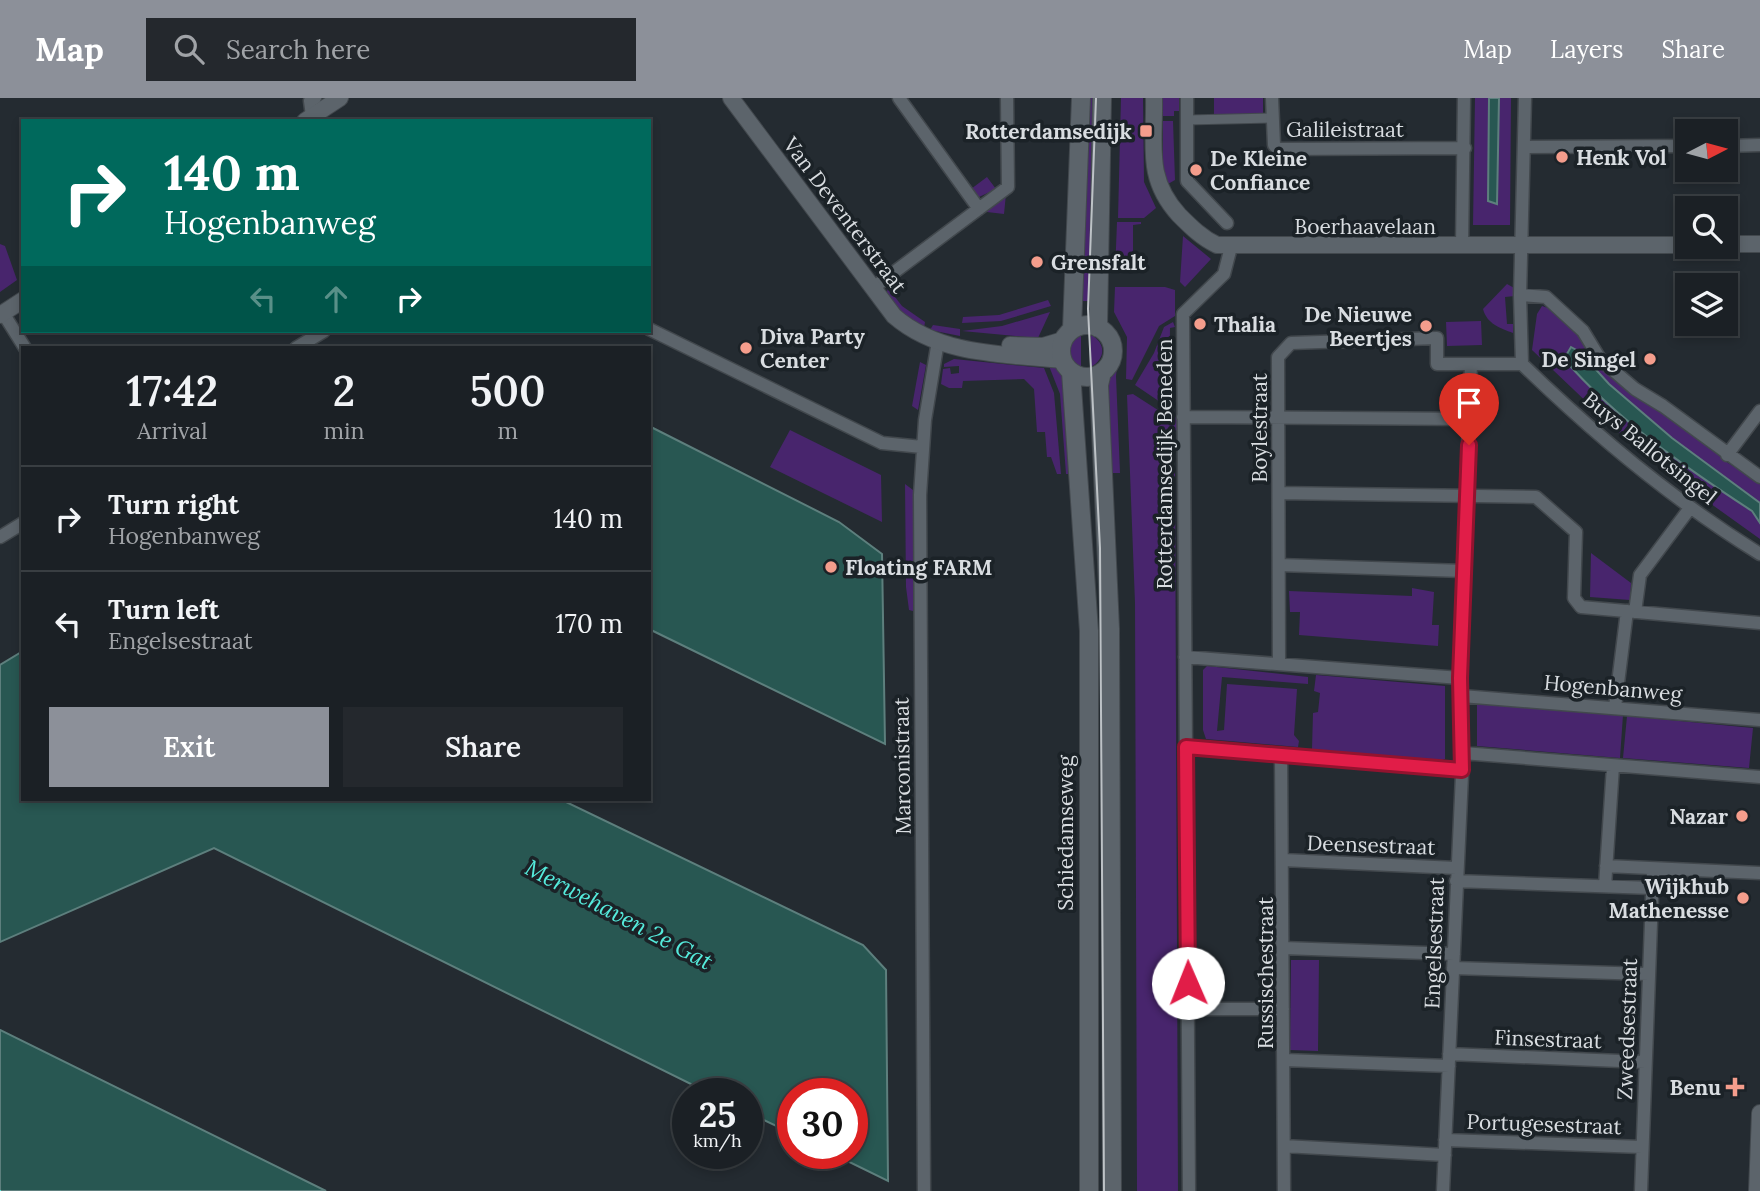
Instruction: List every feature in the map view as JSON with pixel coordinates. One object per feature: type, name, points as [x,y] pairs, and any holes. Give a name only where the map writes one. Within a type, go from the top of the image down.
[{"type":"main road","points":[[1082,98],[1067,366],[1089,377],[1102,372]]},
{"type":"main road","points":[[1098,328],[1102,98]]},
{"type":"main road","points":[[1067,335],[1085,325],[1098,328],[1108,336],[1112,349],[1110,362],[1102,372],[1099,385],[1110,656],[1112,1191]]},
{"type":"main road","name":"Schiedamseweg","points":[[1067,366],[1080,475],[1088,631],[1089,1191]]},
{"type":"street","points":[[309,119],[310,101],[315,98]]},
{"type":"street","points":[[309,119],[340,98]]},
{"type":"street","name":"Van Deventerstraat","points":[[731,98],[873,288],[906,326],[961,350],[1067,366]]},
{"type":"street","points":[[899,98],[979,209]]},
{"type":"street","points":[[873,288],[1008,187],[1007,98]]},
{"type":"street","name":"Boerhaavelaan","points":[[1154,98],[1154,172],[1160,191],[1205,239],[1231,247],[1675,245]]},
{"type":"street","points":[[1187,98],[1187,181],[1227,223]]},
{"type":"street","name":"Galileistraat","points":[[1272,98],[1274,145],[1278,149],[1465,148]]},
{"type":"street","points":[[1462,246],[1464,98]]},
{"type":"street","points":[[1471,364],[1522,364],[1520,295],[1525,98]]},
{"type":"street","points":[[1187,120],[1273,118]]},
{"type":"street","points":[[1738,146],[1760,145]]},
{"type":"street","points":[[1525,147],[1675,146]]},
{"type":"street","points":[[1738,244],[1760,244]]},
{"type":"street","name":"Rotterdamsedijk Beneden","points":[[1189,1191],[1183,314],[1224,274],[1231,247]]},
{"type":"street","name":"Buys Ballotsingel","points":[[1520,295],[1546,297],[1583,331],[1600,359],[1635,390],[1664,406],[1760,477]]},
{"type":"street","points":[[21,301],[1,314],[24,346]]},
{"type":"street","points":[[651,330],[882,443],[922,447]]},
{"type":"street","points":[[299,346],[321,333]]},
{"type":"street","name":"Van Deventerstraat","points":[[937,341],[1043,346],[1067,335]]},
{"type":"street","name":"Boylestraat","points":[[1279,664],[1278,357],[1291,344],[1437,338],[1437,364],[1471,364]]},
{"type":"street","name":"Marconistraat","points":[[924,1191],[922,447],[937,341]]},
{"type":"street","name":"Engelsestraat","points":[[1443,1191],[1463,753],[1460,678],[1471,364]]},
{"type":"street","name":"Buys Ballotsingel","points":[[1522,364],[1618,451],[1690,508],[1760,554]]},
{"type":"street","points":[[1727,455],[1760,411]]},
{"type":"street","points":[[1183,417],[1470,419]]},
{"type":"street","points":[[1279,493],[1536,497],[1576,532],[1576,603],[1581,607],[1760,623]]},
{"type":"street","points":[[1615,707],[1640,575],[1690,508]]},
{"type":"street","points":[[0,537],[21,524]]},
{"type":"street","points":[[1279,565],[1464,571]]},
{"type":"street","points":[[1185,657],[1460,678]]},
{"type":"street","name":"Hogenbanweg","points":[[1462,696],[1760,720]]},
{"type":"street","points":[[1186,747],[1462,770]]},
{"type":"street","points":[[1463,753],[1760,778]]},
{"type":"street","name":"Russischestraat","points":[[1281,755],[1284,1191]]},
{"type":"street","points":[[1605,886],[1613,766]]},
{"type":"street","name":"Deensestraat","points":[[1283,860],[1652,888]]},
{"type":"street","points":[[1606,866],[1760,873]]},
{"type":"street","name":"Zweedsestraat","points":[[1641,1191],[1653,869]]},
{"type":"street","points":[[1283,948],[1454,954]]},
{"type":"street","points":[[1453,968],[1648,974]]},
{"type":"street","points":[[1188,1009],[1283,1009]]},
{"type":"street","name":"Finsestraat","points":[[1284,1060],[1645,1062]]},
{"type":"street","points":[[1757,1191],[1760,1113]]},
{"type":"street","name":"Portugesestraat","points":[[1445,1140],[1642,1147]]},
{"type":"street","name":"Portugesestraat","points":[[1284,1146],[1445,1155]]},
{"type":"shaded area","points":[[1087,98],[1100,98],[1095,301],[1079,301]]},
{"type":"shaded area","points":[[1121,98],[1143,98],[1144,182],[1156,208],[1144,218],[1118,218]]},
{"type":"shaded area","points":[[1163,98],[1179,98],[1179,111],[1174,111],[1174,116],[1163,116]]},
{"type":"shaded area","points":[[1214,98],[1263,98],[1263,117],[1214,118]]},
{"type":"shaded area","points":[[1475,98],[1489,98],[1488,201],[1496,204],[1499,98],[1511,98],[1510,225],[1473,225]]},
{"type":"shaded area","points":[[1163,121],[1173,121],[1175,180],[1168,184],[1163,169]]},
{"type":"shaded area","points":[[987,177],[996,189],[979,197],[971,189]]},
{"type":"shaded area","points":[[1006,194],[1004,214],[985,210]]},
{"type":"shaded area","points":[[1117,222],[1141,222],[1133,225],[1133,272],[1115,273]]},
{"type":"shaded area","points":[[1183,236],[1211,259],[1185,287],[1180,282]]},
{"type":"shaded area","points":[[0,244],[5,246],[17,280],[0,292]]},
{"type":"shaded area","points":[[1507,284],[1516,289],[1515,296],[1505,297],[1507,324],[1513,324],[1513,333],[1491,322],[1483,309]]},
{"type":"shaded area","points":[[1115,287],[1165,287],[1175,290],[1175,316],[1159,326],[1132,380],[1126,379],[1127,337],[1114,312]]},
{"type":"shaded area","points":[[888,288],[902,306],[925,322],[924,328],[898,310],[886,296]]},
{"type":"shaded area","points":[[1048,300],[1051,306],[1001,321],[962,323],[963,317],[999,315]]},
{"type":"shaded area","points":[[1542,306],[1554,310],[1728,463],[1760,483],[1760,503],[1672,438],[1609,384],[1585,357],[1569,364],[1681,463],[1752,511],[1760,523],[1760,539],[1686,486],[1615,429],[1532,350],[1537,314]]},
{"type":"shaded area","points":[[1050,312],[1038,338],[962,331],[1002,326]]},
{"type":"shaded area","points":[[1104,313],[1119,349],[1116,376],[1120,473],[1108,473],[1111,441],[1107,373],[1115,361],[1117,349],[1103,321]]},
{"type":"shaded area","points":[[1481,321],[1482,345],[1447,346],[1446,322]]},
{"type":"shaded area","points":[[1173,322],[1175,327],[1170,328],[1169,405],[1166,406],[1135,385],[1154,353],[1164,327]]},
{"type":"shaded area","points":[[933,325],[960,329],[960,336],[930,330]]},
{"type":"shaded area","points":[[1081,335],[1081,367],[1073,360],[1070,351]]},
{"type":"shaded area","points":[[1091,335],[1102,346],[1102,355],[1091,367]]},
{"type":"shaded area","points":[[954,359],[1044,368],[1054,393],[1061,474],[1057,474],[1051,457],[1047,457],[1045,432],[1037,432],[1034,389],[1024,379],[963,381],[962,388],[949,388],[941,384],[943,369],[950,368],[951,374],[959,373],[959,366],[944,367],[944,364]]},
{"type":"shaded area","points":[[920,362],[926,365],[918,410],[912,406]]},
{"type":"shaded area","points":[[1049,366],[1057,367],[1066,377],[1076,474],[1066,474],[1060,394]]},
{"type":"shaded area","points":[[1133,394],[1161,412],[1178,418],[1178,430],[1170,431],[1170,472],[1175,472],[1178,1191],[1137,1191],[1135,603],[1127,395]]},
{"type":"shaded area","points":[[790,430],[881,475],[882,522],[770,467]]},
{"type":"shaded area","points":[[905,484],[913,490],[913,611],[909,610],[906,587]]},
{"type":"shaded area","points":[[1591,553],[1631,583],[1630,600],[1590,597]]},
{"type":"shaded area","points":[[1412,588],[1434,592],[1432,625],[1439,625],[1438,646],[1299,635],[1300,612],[1290,612],[1289,591],[1412,596]]},
{"type":"shaded area","points":[[1207,666],[1308,677],[1308,684],[1222,677],[1217,731],[1224,730],[1227,684],[1297,689],[1294,735],[1299,741],[1298,747],[1206,739],[1203,730],[1203,670]]},
{"type":"shaded area","points":[[1316,675],[1445,686],[1445,759],[1439,761],[1312,749],[1313,713],[1318,712],[1320,693],[1314,691]]},
{"type":"shaded area","points":[[1477,703],[1623,715],[1620,758],[1477,746]]},
{"type":"shaded area","points":[[1627,716],[1753,728],[1749,768],[1623,758]]},
{"type":"shaded area","points":[[1291,960],[1319,960],[1318,1051],[1290,1050]]},
{"type":"water","points":[[1489,98],[1499,98],[1497,204],[1488,201]]},
{"type":"water","points":[[1571,347],[1580,352],[1609,384],[1672,438],[1760,503],[1760,523],[1752,511],[1677,460],[1606,402],[1564,359]]},
{"type":"water","points":[[651,427],[839,522],[882,554],[885,744],[651,630]]},
{"type":"water","name":"Merwehaven 2e Gat","points":[[21,652],[21,801],[564,801],[863,945],[886,970],[888,1181],[864,1169],[868,1169],[868,1078],[777,1078],[777,1126],[763,1120],[763,1078],[679,1078],[214,848],[0,942],[0,665]]},
{"type":"water","points":[[0,1030],[326,1191],[0,1191]]},
{"type":"tram line","points":[[1096,98],[1088,309],[1100,548],[1104,1191]]},
{"type":"place","name":"Rotterdamsedijk","points":[[1146,131]]},
{"type":"place","name":"Henk Vol","points":[[1562,157]]},
{"type":"place","name":"De Kleine Confiance","points":[[1196,170]]},
{"type":"place","name":"Grensfalt","points":[[1037,262]]},
{"type":"place","name":"Thalia","points":[[1200,324]]},
{"type":"place","name":"De Nieuwe Beertjes","points":[[1426,326]]},
{"type":"place","name":"Diva Party Center","points":[[746,348]]},
{"type":"place","name":"De Singel","points":[[1650,359]]},
{"type":"place","name":"Floating FARM","points":[[831,567]]},
{"type":"place","name":"Nazar","points":[[1742,816]]},
{"type":"place","name":"Wijkhub Mathenesse","points":[[1743,898]]},
{"type":"place","name":"Benu","points":[[1735,1087]]},
{"type":"route","points":[[1188,983],[1186,747],[1462,770],[1460,678],[1469,445]]}]
